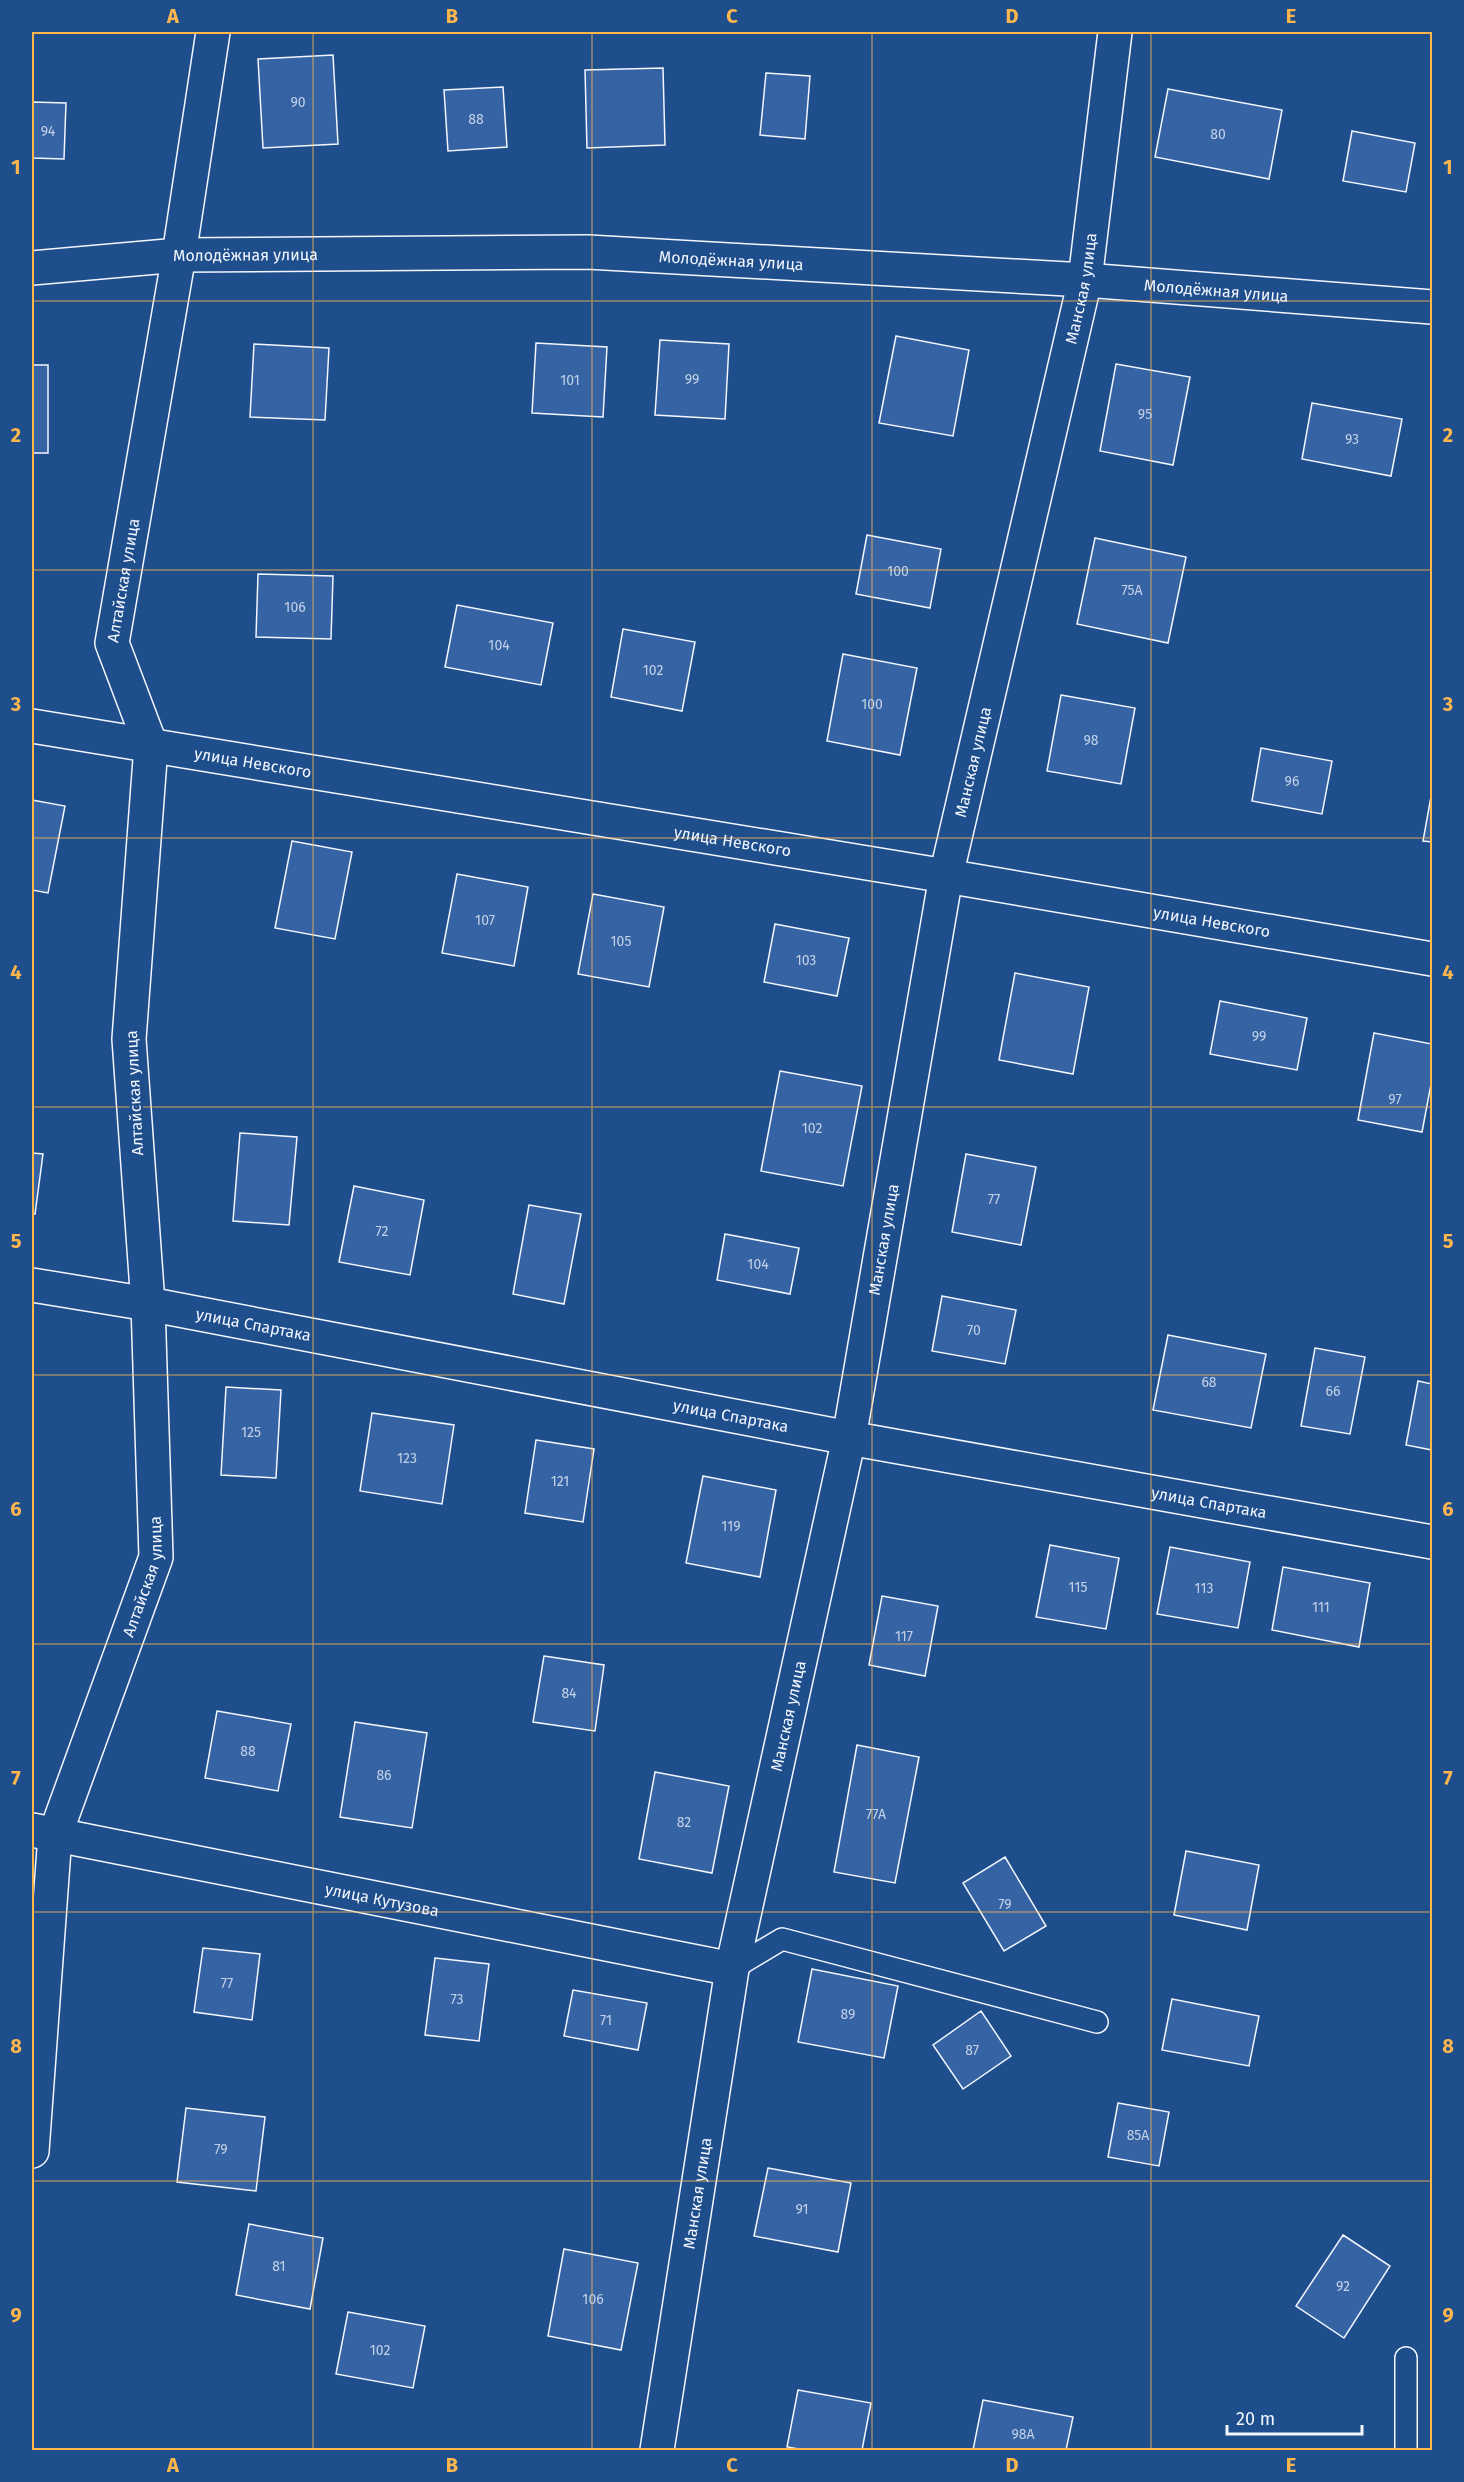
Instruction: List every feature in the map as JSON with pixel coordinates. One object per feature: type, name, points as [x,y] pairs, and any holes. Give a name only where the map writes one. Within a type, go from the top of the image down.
[{"type":"street","name":"Алтайская улица","points":[[32,2151],[43,1833],[156,1557],[148,1304],[129,1039],[151,746],[112,644],[179,255],[213,32]]},
{"type":"street","name":"Манская улица","points":[[657,2451],[732,1969],[849,1438],[946,876],[1085,280],[1115,32]]},
{"type":"street","name":"Молодёжная улица","points":[[32,268],[179,255],[588,252],[1085,280],[1432,307]]},
{"type":"street","name":"улица Невского","points":[[32,726],[946,876],[1432,959]]},
{"type":"street","name":"улица Спартака","points":[[32,1285],[148,1304],[849,1438],[1432,1542]]},
{"type":"street","name":"улица Кутузова","points":[[43,1833],[732,1969]]},
{"type":"lane","points":[[732,1969],[782,1939],[1097,2022]]},
{"type":"lane","points":[[1406,2358],[1406,2451]]},
{"type":"building","points":[[333,55],[338,144],[263,148],[258,59]]},
{"type":"building","points":[[663,68],[665,145],[587,148],[585,70]]},
{"type":"building","points":[[766,73],[810,76],[805,139],[760,135]]},
{"type":"building","points":[[503,87],[507,147],[448,151],[444,90]]},
{"type":"building","points":[[1168,89],[1282,110],[1269,179],[1155,157]]},
{"type":"building","points":[[32,102],[66,103],[64,159],[32,158]]},
{"type":"building","points":[[1352,131],[1415,143],[1406,192],[1343,181]]},
{"type":"building","points":[[896,336],[969,350],[953,436],[879,423]]},
{"type":"building","points":[[660,340],[729,344],[725,419],[655,415]]},
{"type":"building","points":[[536,343],[607,347],[603,417],[532,413]]},
{"type":"building","points":[[254,344],[329,348],[325,420],[250,417]]},
{"type":"building","points":[[1116,364],[1190,377],[1173,465],[1100,451]]},
{"type":"building","points":[[32,365],[48,365],[48,453],[32,453]]},
{"type":"building","points":[[1312,403],[1402,419],[1391,476],[1302,459]]},
{"type":"building","points":[[867,535],[941,549],[930,608],[856,594]]},
{"type":"building","points":[[1095,538],[1186,557],[1168,643],[1077,624]]},
{"type":"building","points":[[258,574],[333,576],[331,639],[256,637]]},
{"type":"building","points":[[457,605],[553,623],[541,685],[445,667]]},
{"type":"building","points":[[623,629],[695,642],[682,711],[611,697]]},
{"type":"building","points":[[843,654],[917,668],[900,755],[827,741]]},
{"type":"building","points":[[1061,695],[1135,708],[1121,784],[1047,771]]},
{"type":"building","points":[[1261,748],[1332,761],[1322,814],[1252,801]]},
{"type":"building","points":[[1432,791],[1432,842],[1423,841]]},
{"type":"building","points":[[32,800],[65,806],[48,893],[32,890]]},
{"type":"building","points":[[292,841],[352,852],[335,939],[275,928]]},
{"type":"building","points":[[457,874],[528,887],[514,966],[442,953]]},
{"type":"building","points":[[593,894],[664,907],[649,987],[578,974]]},
{"type":"building","points":[[775,924],[849,938],[837,996],[764,982]]},
{"type":"building","points":[[1015,973],[1089,987],[1073,1074],[999,1060]]},
{"type":"building","points":[[1220,1001],[1307,1018],[1297,1070],[1210,1054]]},
{"type":"building","points":[[1374,1033],[1432,1044],[1432,1079],[1422,1132],[1358,1120]]},
{"type":"building","points":[[780,1071],[862,1086],[843,1186],[761,1171]]},
{"type":"building","points":[[240,1133],[297,1137],[289,1225],[233,1221]]},
{"type":"building","points":[[32,1153],[43,1154],[35,1214],[32,1214]]},
{"type":"building","points":[[966,1154],[1036,1167],[1021,1245],[952,1232]]},
{"type":"building","points":[[354,1186],[424,1200],[410,1275],[339,1262]]},
{"type":"building","points":[[529,1205],[581,1214],[564,1304],[513,1294]]},
{"type":"building","points":[[725,1234],[799,1248],[790,1294],[717,1280]]},
{"type":"building","points":[[942,1296],[1016,1310],[1005,1364],[932,1351]]},
{"type":"building","points":[[1168,1335],[1266,1354],[1251,1428],[1153,1410]]},
{"type":"building","points":[[1315,1348],[1365,1357],[1350,1434],[1301,1426]]},
{"type":"building","points":[[1418,1381],[1432,1384],[1432,1450],[1406,1445]]},
{"type":"building","points":[[226,1387],[281,1390],[276,1478],[221,1475]]},
{"type":"building","points":[[372,1413],[454,1425],[442,1504],[360,1491]]},
{"type":"building","points":[[536,1440],[594,1449],[583,1522],[525,1513]]},
{"type":"building","points":[[703,1476],[776,1490],[760,1577],[686,1563]]},
{"type":"building","points":[[1050,1545],[1119,1558],[1106,1629],[1036,1617]]},
{"type":"building","points":[[1170,1547],[1250,1562],[1238,1628],[1157,1614]]},
{"type":"building","points":[[1283,1567],[1370,1583],[1359,1647],[1272,1630]]},
{"type":"building","points":[[882,1596],[938,1606],[925,1676],[869,1665]]},
{"type":"building","points":[[544,1656],[604,1665],[595,1731],[533,1722]]},
{"type":"building","points":[[217,1711],[291,1724],[278,1791],[205,1778]]},
{"type":"building","points":[[355,1722],[427,1733],[412,1828],[340,1817]]},
{"type":"building","points":[[857,1745],[919,1757],[895,1883],[834,1872]]},
{"type":"building","points":[[655,1772],[729,1786],[712,1873],[639,1859]]},
{"type":"building","points":[[1186,1851],[1259,1865],[1247,1930],[1174,1915]]},
{"type":"building","points":[[1005,1857],[1046,1926],[1004,1951],[963,1883]]},
{"type":"building","points":[[203,1948],[260,1954],[252,2020],[194,2012]]},
{"type":"building","points":[[435,1958],[489,1964],[479,2041],[425,2035]]},
{"type":"building","points":[[812,1969],[898,1986],[884,2058],[798,2042]]},
{"type":"building","points":[[573,1990],[647,2003],[638,2050],[564,2036]]},
{"type":"building","points":[[1172,1999],[1259,2016],[1249,2066],[1162,2050]]},
{"type":"building","points":[[981,2011],[1011,2056],[963,2089],[933,2045]]},
{"type":"building","points":[[1118,2103],[1169,2112],[1159,2166],[1108,2157]]},
{"type":"building","points":[[186,2108],[265,2117],[256,2191],[177,2182]]},
{"type":"building","points":[[768,2168],[851,2183],[838,2252],[754,2236]]},
{"type":"building","points":[[249,2224],[323,2238],[310,2309],[236,2295]]},
{"type":"building","points":[[1343,2235],[1390,2266],[1344,2338],[1296,2306]]},
{"type":"building","points":[[564,2249],[638,2263],[621,2350],[548,2336]]},
{"type":"building","points":[[348,2312],[425,2326],[413,2388],[336,2374]]},
{"type":"building","points":[[798,2390],[871,2403],[862,2450],[805,2450],[787,2447]]},
{"type":"building","points":[[983,2400],[1073,2417],[1066,2450],[973,2450]]}]
